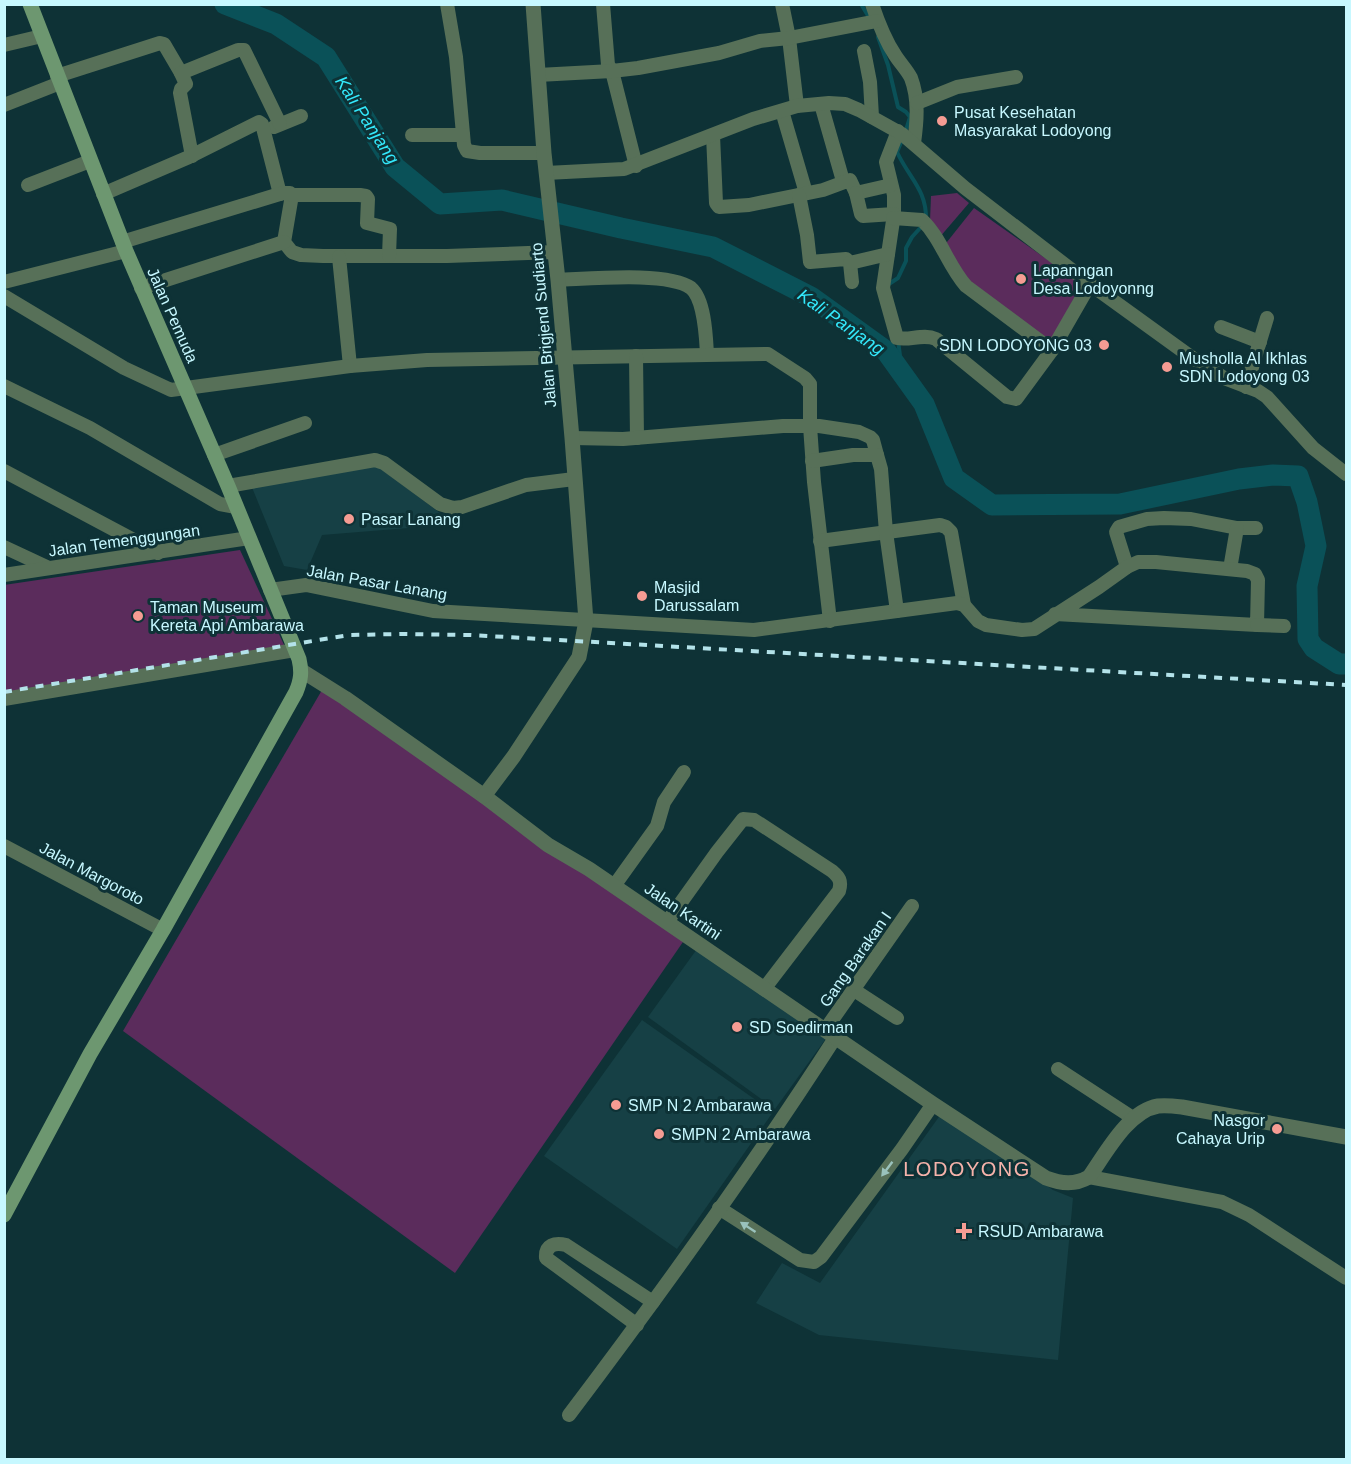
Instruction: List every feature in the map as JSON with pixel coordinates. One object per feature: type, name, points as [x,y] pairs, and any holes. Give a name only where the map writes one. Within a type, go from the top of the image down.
[{"type":"main road","name":"Jalan Pemuda","points":[[30,4],[124,247],[228,486],[302,671]]},
{"type":"main road","points":[[4,1215],[90,1054],[163,930],[296,692],[302,671]]},
{"type":"street","points":[[447,4],[456,57],[464,145],[467,151],[473,153],[544,153]]},
{"type":"street","name":"Jalan Brigjend Sudiarto","points":[[484,796],[514,756],[579,657],[586,621],[533,4]]},
{"type":"street","points":[[603,4],[608,65],[612,71],[636,166]]},
{"type":"street","points":[[782,4],[789,38],[797,106]]},
{"type":"street","points":[[872,4],[877,21],[894,54],[910,76],[917,103],[906,137],[886,162],[894,195],[894,216],[883,288],[897,338],[930,336],[936,339],[1011,399],[1018,397],[1052,350],[1090,284]]},
{"type":"street","points":[[538,75],[612,71],[694,58],[760,41],[789,38],[877,21]]},
{"type":"street","points":[[4,45],[42,36]]},
{"type":"street","points":[[4,105],[105,59],[160,43],[164,44],[186,84],[180,93],[192,156]]},
{"type":"street","points":[[181,74],[238,50],[244,50],[280,124]]},
{"type":"street","points":[[864,51],[870,82],[872,117]]},
{"type":"street","points":[[917,103],[957,87],[1016,77]]},
{"type":"street","points":[[821,104],[843,181]]},
{"type":"street","points":[[546,173],[624,169],[712,135],[797,106],[845,104],[906,137],[965,188],[1090,284],[1191,357],[1224,378],[1258,391],[1267,397],[1313,448],[1347,474]]},
{"type":"street","points":[[782,111],[803,194],[810,262],[846,259],[850,263],[852,282]]},
{"type":"street","points":[[264,131],[301,116]]},
{"type":"street","points":[[103,194],[192,156],[259,122],[262,124],[286,195],[284,242],[292,252],[300,255],[389,256],[555,246]]},
{"type":"street","points":[[412,135],[463,135]]},
{"type":"street","points":[[712,135],[718,207],[749,205],[803,194],[850,180],[863,216],[894,216],[926,224],[952,268],[966,286],[1052,350]]},
{"type":"street","points":[[28,185],[90,161]]},
{"type":"street","points":[[856,193],[891,185]]},
{"type":"street","points":[[4,282],[124,247],[286,195],[366,196],[367,223],[390,229],[389,256]]},
{"type":"street","points":[[141,288],[284,242]]},
{"type":"street","points":[[850,263],[888,254]]},
{"type":"street","points":[[339,256],[350,366]]},
{"type":"street","points":[[558,280],[649,278],[683,285],[696,295],[706,321],[707,354]]},
{"type":"street","points":[[4,296],[124,368],[171,390],[350,366],[427,360],[768,354],[805,378],[810,384],[812,460],[830,621]]},
{"type":"street","points":[[1246,387],[1268,318]]},
{"type":"street","points":[[1221,327],[1260,342]]},
{"type":"street","points":[[636,356],[638,438]]},
{"type":"street","points":[[4,386],[90,428],[220,504],[236,507]]},
{"type":"street","points":[[214,455],[305,423]]},
{"type":"street","points":[[572,438],[623,439],[783,426],[810,426],[859,432],[870,437],[873,440],[880,469],[897,611]]},
{"type":"street","points":[[812,460],[853,455],[877,455]]},
{"type":"street","points":[[228,486],[375,460],[384,462],[440,504],[453,508],[526,485],[574,479]]},
{"type":"street","points":[[4,471],[158,553]]},
{"type":"street","points":[[1127,567],[1116,532],[1119,527],[1147,519],[1176,518],[1237,528],[1256,528]]},
{"type":"street","points":[[820,541],[940,525],[948,528],[951,532],[964,604],[978,621],[986,625],[1022,630],[1034,629],[1138,562],[1230,569],[1255,574],[1258,580],[1257,625]]},
{"type":"street","points":[[1230,569],[1237,528]]},
{"type":"street","name":"Jalan Temenggungan","points":[[4,574],[249,538]]},
{"type":"street","points":[[4,547],[48,568]]},
{"type":"street","name":"Jalan Pasar Lanang","points":[[270,590],[306,585],[433,611],[754,630],[952,603],[964,604]]},
{"type":"street","points":[[1055,615],[1284,626]]},
{"type":"street","points":[[4,699],[292,643]]},
{"type":"street","name":"Jalan Kartini","points":[[302,671],[345,698],[484,796],[548,845],[614,886],[933,1104],[1046,1178],[1066,1184],[1080,1182],[1089,1177]]},
{"type":"street","points":[[614,886],[657,826],[664,802],[684,772]]},
{"type":"street","points":[[667,922],[743,819],[754,820],[832,871],[839,877],[841,883],[839,891],[765,989]]},
{"type":"street","name":"Jalan Margoroto","points":[[4,846],[163,930]]},
{"type":"street","name":"Gang Barakan I","points":[[569,1415],[637,1325],[796,1098],[854,990],[912,906]]},
{"type":"street","points":[[854,990],[897,1018]]},
{"type":"street","points":[[1058,1069],[1133,1118]]},
{"type":"street","points":[[719,1208],[800,1260],[807,1263],[814,1262],[821,1257],[933,1104]]},
{"type":"street","points":[[1347,1137],[1182,1107],[1158,1106],[1141,1112],[1133,1118],[1089,1177],[1221,1202],[1250,1215],[1347,1278]]},
{"type":"street","points":[[637,1325],[546,1258],[545,1252],[559,1243],[566,1245],[653,1302]]},
{"type":"shaded area","points":[[957,193],[969,203],[939,238],[930,221],[931,196]]},
{"type":"shaded area","name":"Lapanngan Desa Lodoyonng","points":[[974,208],[1082,284],[1049,344],[961,274],[943,247]]},
{"type":"shaded area","name":"Pasar Lanang","points":[[376,465],[441,515],[432,517],[433,522],[408,528],[322,535],[307,570],[284,566],[251,485]]},
{"type":"shaded area","name":"Taman Museum Kereta Api Ambarawa","points":[[240,550],[285,647],[5,695],[4,585]]},
{"type":"shaded area","points":[[322,690],[685,939],[455,1273],[123,1031]]},
{"type":"shaded area","name":"SD Soedirman","points":[[697,949],[827,1037],[775,1109],[648,1017]]},
{"type":"shaded area","name":"SMPN 2 Ambarawa","points":[[642,1020],[773,1112],[677,1249],[544,1156]]},
{"type":"shaded area","name":"RSUD Ambarawa","points":[[941,1114],[1053,1190],[1073,1198],[1058,1360],[819,1335],[756,1303],[782,1263],[820,1283]]},
{"type":"waterway","name":"Kali Panjang","points":[[225,4],[276,24],[326,57],[395,167],[440,204],[502,200],[713,247],[811,297],[886,351],[924,404],[954,478],[992,505],[1120,504],[1239,479],[1273,475],[1298,476],[1307,502],[1316,546],[1307,586],[1308,639],[1314,648],[1339,664],[1346,664]]},
{"type":"waterway","points":[[861,4],[870,19]]},
{"type":"waterway","points":[[878,37],[888,65],[898,107],[910,117],[905,133]]},
{"type":"waterway","points":[[902,140],[897,152],[924,200],[926,220]]},
{"type":"waterway","points":[[889,284],[898,278],[906,261],[906,248],[922,226]]},
{"type":"waterway","points":[[896,365],[900,356],[898,340]]},
{"type":"railway","points":[[4,692],[349,635],[401,634],[471,635],[1346,685]]},
{"type":"place","name":"Pusat Kesehatan Masyarakat Lodoyong","points":[[942,121]]},
{"type":"place","name":"Lapanngan Desa Lodoyonng","points":[[1021,279]]},
{"type":"place","name":"SDN LODOYONG 03","points":[[1104,345]]},
{"type":"place","name":"Musholla Al Ikhlas SDN Lodoyong 03","points":[[1167,367]]},
{"type":"place","name":"Pasar Lanang","points":[[349,519]]},
{"type":"place","name":"Masjid Darussalam","points":[[642,596]]},
{"type":"place","name":"Taman Museum Kereta Api Ambarawa","points":[[138,616]]},
{"type":"place","name":"SD Soedirman","points":[[737,1027]]},
{"type":"place","name":"SMP N 2 Ambarawa","points":[[616,1105]]},
{"type":"place","name":"Nasgor Cahaya Urip","points":[[1277,1129]]},
{"type":"place","name":"SMPN 2 Ambarawa","points":[[659,1134]]},
{"type":"place","name":"RSUD Ambarawa","points":[[964,1231]]},
{"type":"district","name":"LODOYONG","points":[[967,1169]]}]
